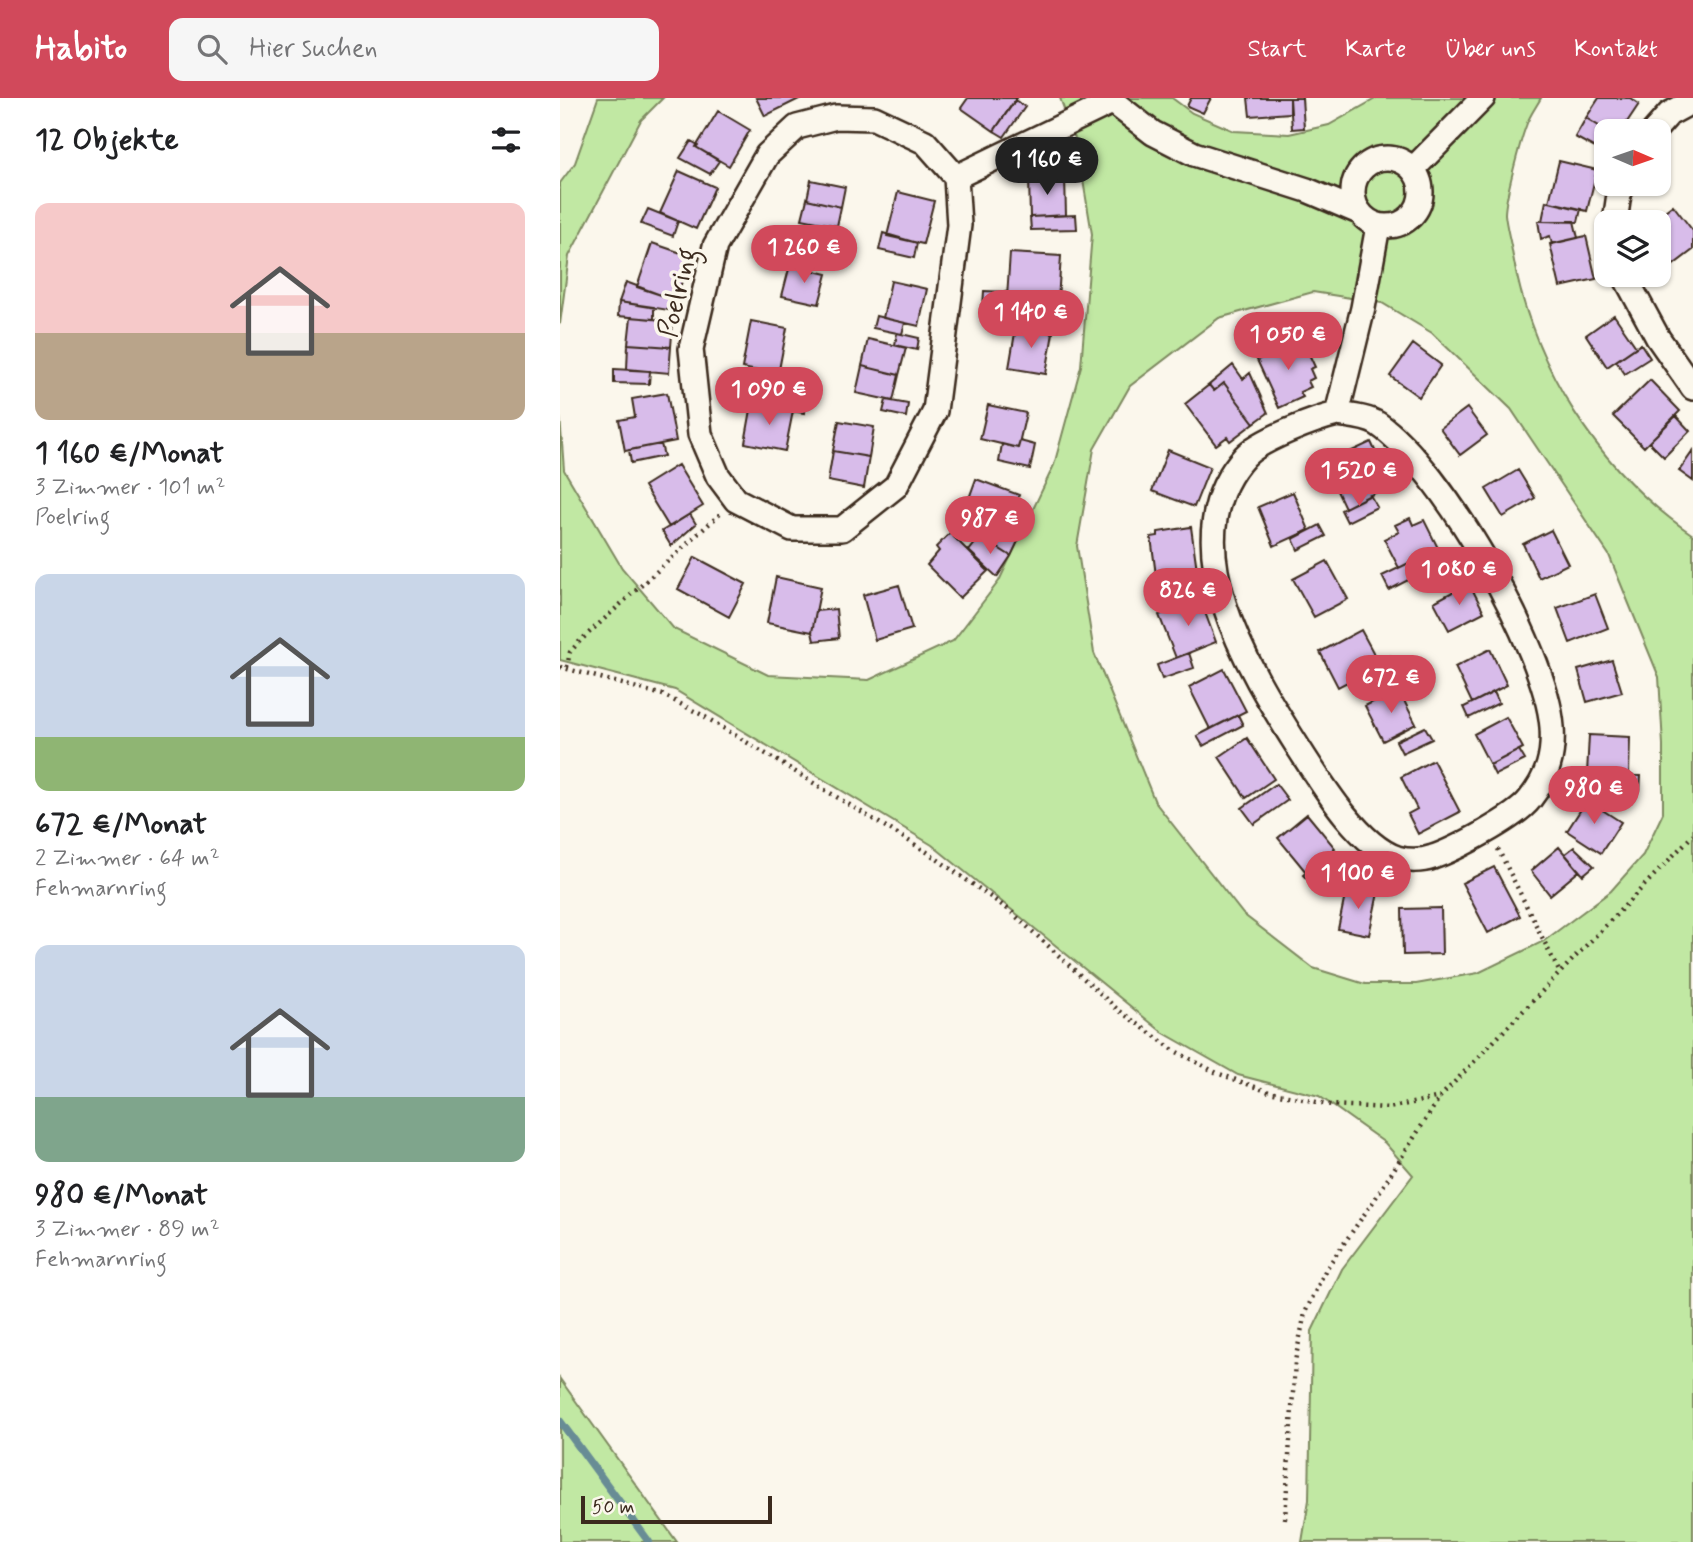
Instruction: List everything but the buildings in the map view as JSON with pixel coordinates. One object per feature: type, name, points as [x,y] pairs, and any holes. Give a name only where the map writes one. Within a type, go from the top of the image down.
[{"type":"street","points":[[1413,169],[1483,98]]},
{"type":"street","points":[[956,177],[1110,100],[1153,133],[1195,154],[1307,190],[1359,212],[1378,226],[1400,224],[1416,210],[1421,189],[1413,169],[1398,159],[1381,158],[1365,165],[1353,187],[1352,196],[1359,212]]},
{"type":"street","points":[[1665,119],[1693,101]]},
{"type":"street","name":"Poelring","points":[[836,117],[874,118],[925,142],[956,177],[958,225],[935,411],[896,486],[842,529],[792,529],[736,500],[718,476],[699,434],[691,349],[715,246],[767,155],[797,127],[836,117]]},
{"type":"street","points":[[1337,414],[1363,308],[1378,226]]},
{"type":"street","points":[[1630,287],[1658,338],[1693,388]]},
{"type":"street","points":[[1337,414],[1375,422],[1412,453],[1436,483],[1497,583],[1521,629],[1548,702],[1552,752],[1545,780],[1525,806],[1432,858],[1413,861],[1395,857],[1372,842],[1332,799],[1275,712],[1248,664],[1217,580],[1213,545],[1215,516],[1223,489],[1246,454],[1307,421],[1337,414]]},
{"type":"path","points":[[567,667],[570,652],[580,641],[736,500]]},
{"type":"path","points":[[560,667],[673,700],[927,852],[1009,909],[1117,1009],[1175,1051],[1217,1073],[1269,1092],[1331,1105],[1389,1108],[1440,1097]]},
{"type":"path","points":[[1488,829],[1559,971]]},
{"type":"path","points":[[1284,1519],[1295,1361],[1305,1312],[1326,1269],[1373,1202],[1440,1097],[1693,835]]},
{"type":"green space","points":[[598,98],[663,98],[641,120],[569,256],[560,324],[560,183],[575,163]]},
{"type":"green space","points":[[1060,98],[1172,98],[1192,113],[1234,131],[1289,134],[1329,125],[1377,98],[1541,98],[1523,134],[1505,214],[1521,293],[1535,334],[1553,374],[1599,447],[1627,480],[1693,535],[1693,1542],[1302,1542],[1309,1500],[1312,1331],[1342,1269],[1413,1175],[1385,1143],[1319,1096],[1238,1075],[1162,1032],[932,845],[675,690],[560,660],[560,416],[564,470],[622,568],[674,629],[768,675],[869,680],[953,641],[999,581],[1054,465],[1081,366],[1092,234],[1077,144]],"holes":[[[1313,292],[1382,303],[1432,333],[1511,409],[1609,555],[1659,677],[1663,745],[1663,813],[1643,855],[1611,891],[1544,941],[1478,973],[1416,984],[1365,984],[1313,968],[1243,914],[1155,802],[1094,653],[1077,546],[1094,449],[1130,386],[1219,318]]]},
{"type":"green space","points":[[560,1379],[677,1542],[560,1542]]},
{"type":"waterway","points":[[560,1421],[649,1542]]}]
